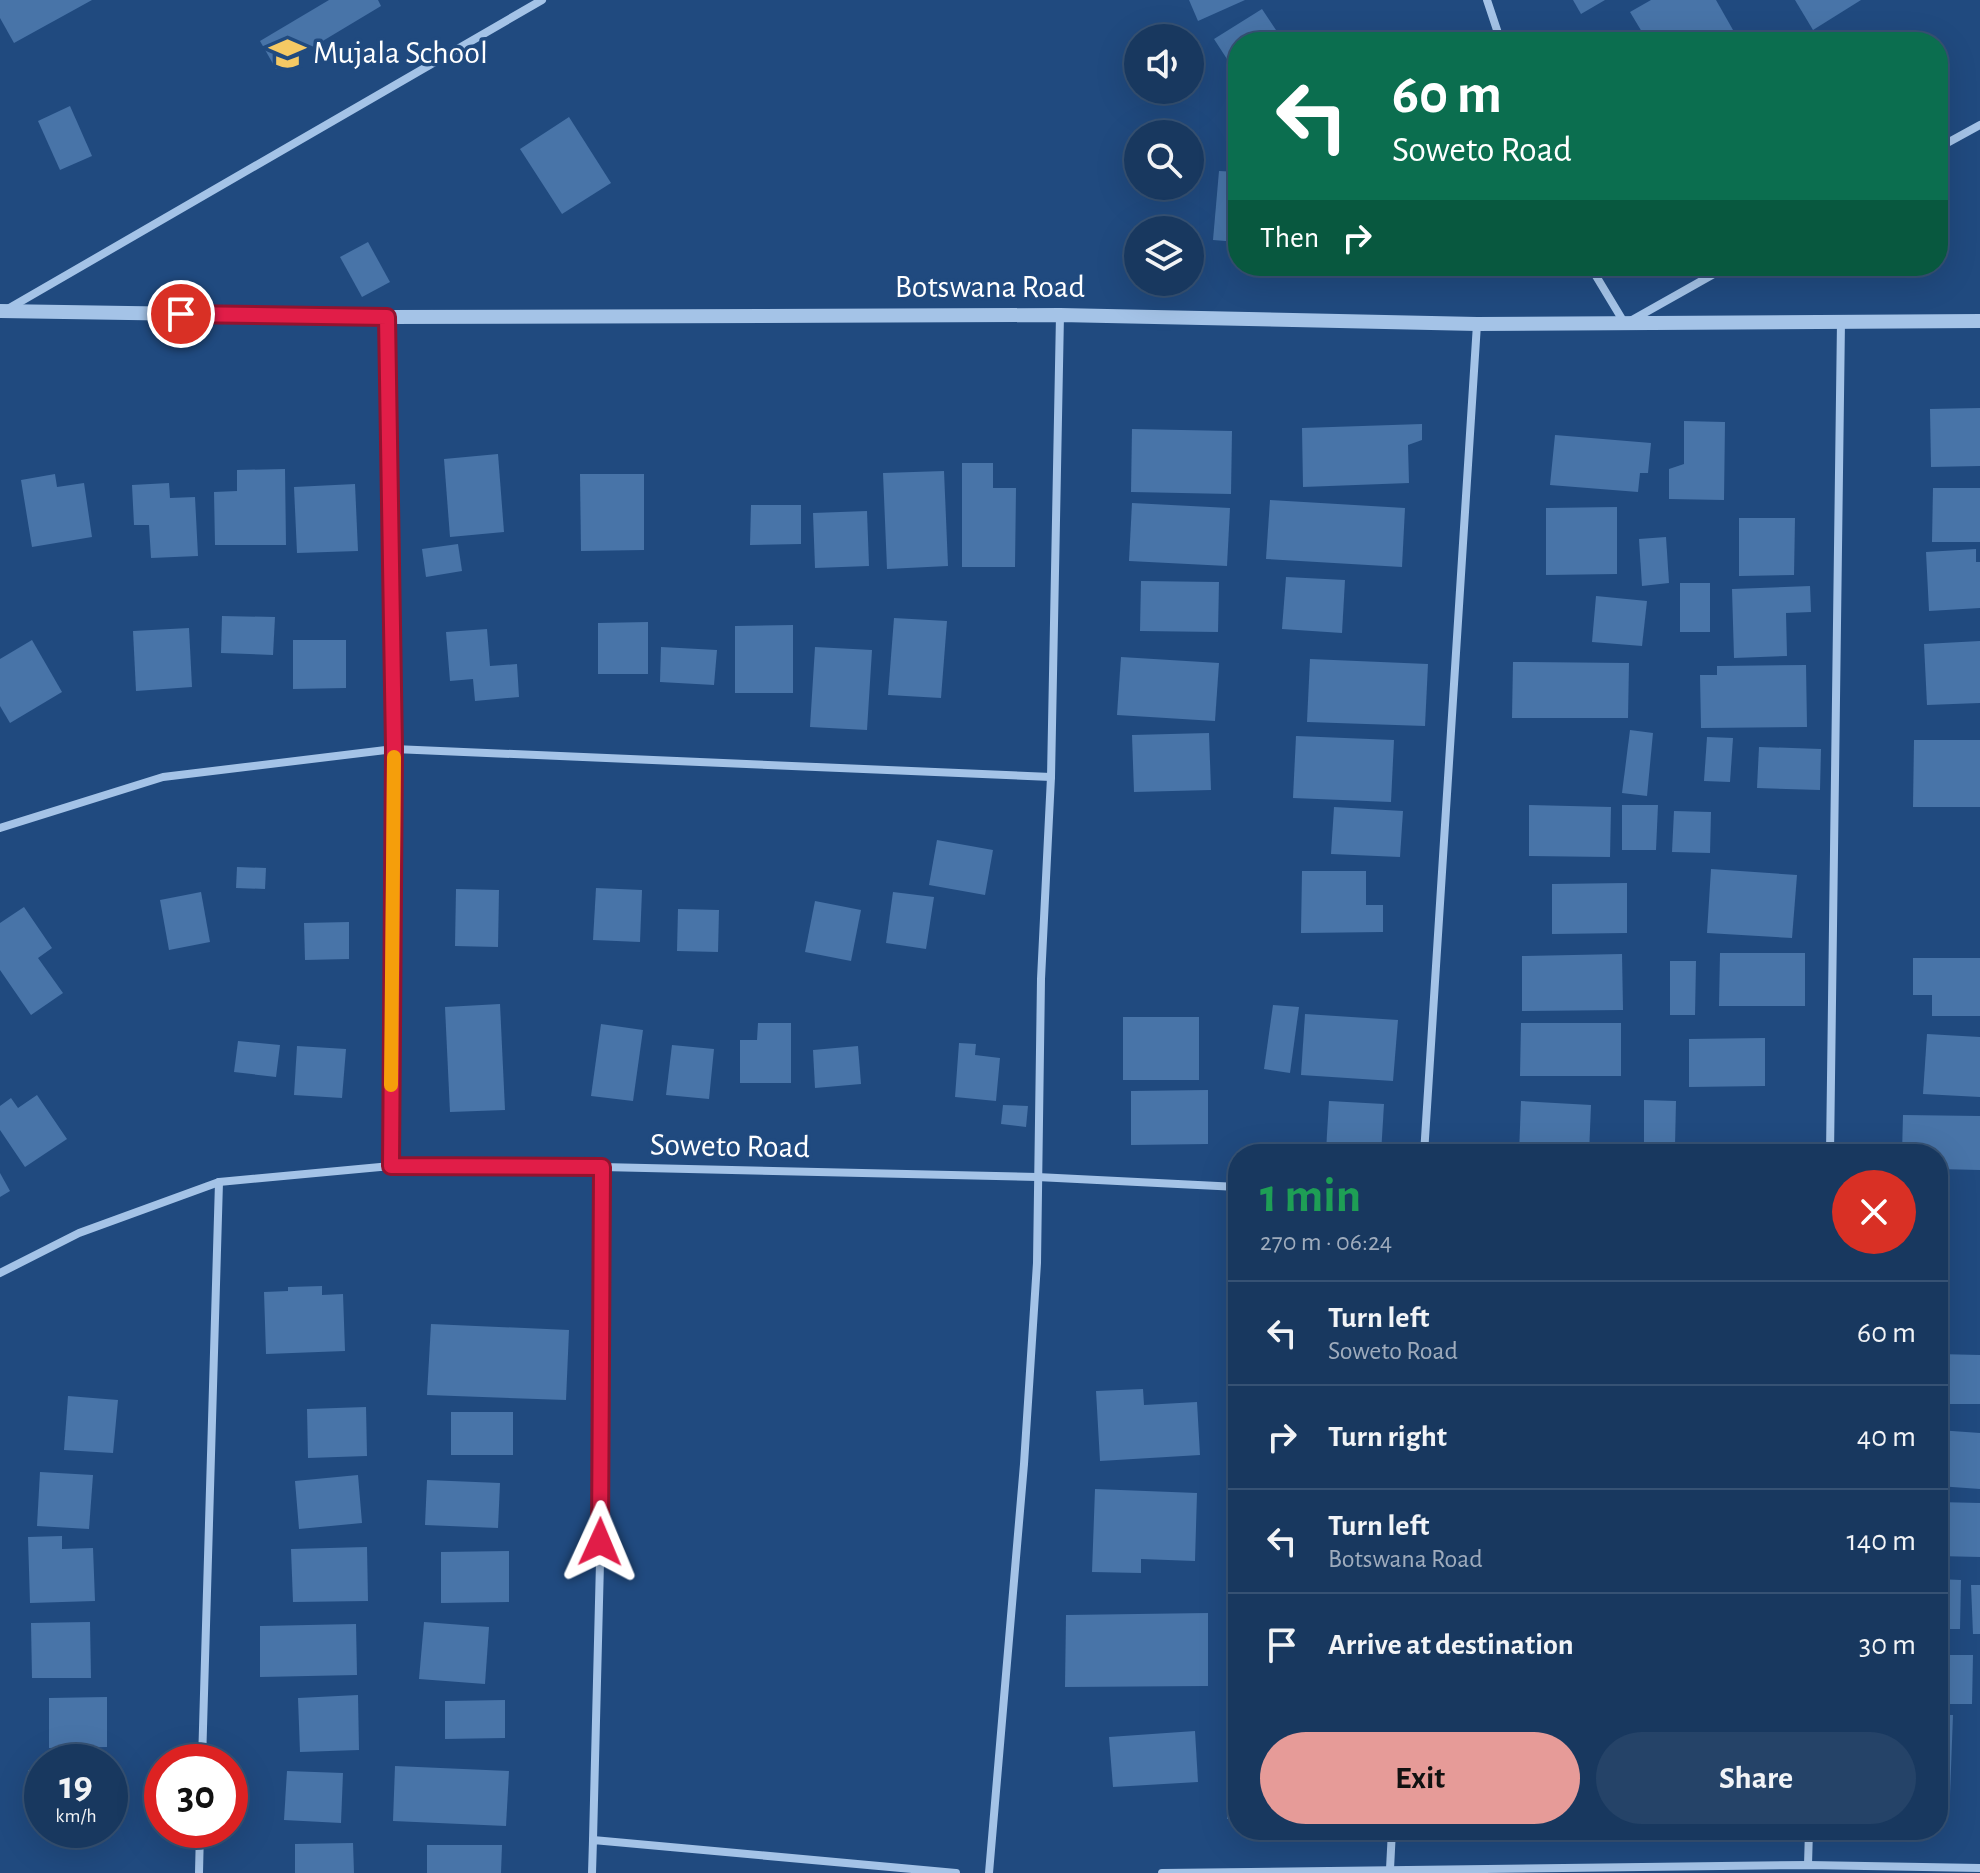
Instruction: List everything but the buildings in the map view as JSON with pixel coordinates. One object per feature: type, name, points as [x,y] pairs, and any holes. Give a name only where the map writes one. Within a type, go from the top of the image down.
[{"type":"street","points":[[1,312],[542,0]]},
{"type":"street","points":[[1487,0],[1498,32]]},
{"type":"street","points":[[1948,143],[1980,125]]},
{"type":"street","points":[[1596,276],[1625,324],[1710,276]]},
{"type":"street","name":"Botswana Road","points":[[1,312],[387,317],[1060,315],[1477,324],[1980,321]]},
{"type":"street","points":[[989,1873],[1032,1364],[1037,1263],[1041,979],[1051,777],[1060,315]]},
{"type":"street","points":[[387,317],[394,749],[391,1166]]},
{"type":"street","points":[[1830,1144],[1841,320]]},
{"type":"street","points":[[1425,1144],[1477,324]]},
{"type":"street","points":[[0,828],[163,777],[394,749],[1051,777]]},
{"type":"street","name":"Soweto Road","points":[[0,1273],[79,1233],[219,1182],[391,1166],[602,1167],[1037,1177],[1228,1187]]},
{"type":"street","points":[[592,1873],[602,1483],[602,1167]]},
{"type":"street","points":[[203,1744],[219,1182]]},
{"type":"street","points":[[593,1840],[956,1873]]},
{"type":"street","points":[[1390,1869],[1391,1840]]},
{"type":"street","points":[[1808,1865],[1809,1840]]},
{"type":"street","points":[[199,1873],[200,1848]]},
{"type":"street","points":[[1162,1873],[1808,1865],[1980,1868]]},
{"type":"slow traffic","points":[[391,1085],[394,757]]},
{"type":"place","name":"Mujala School","points":[[287,53]]},
{"type":"route","points":[[181,314],[387,317],[394,749],[391,1166],[602,1167],[600,1542]]}]
